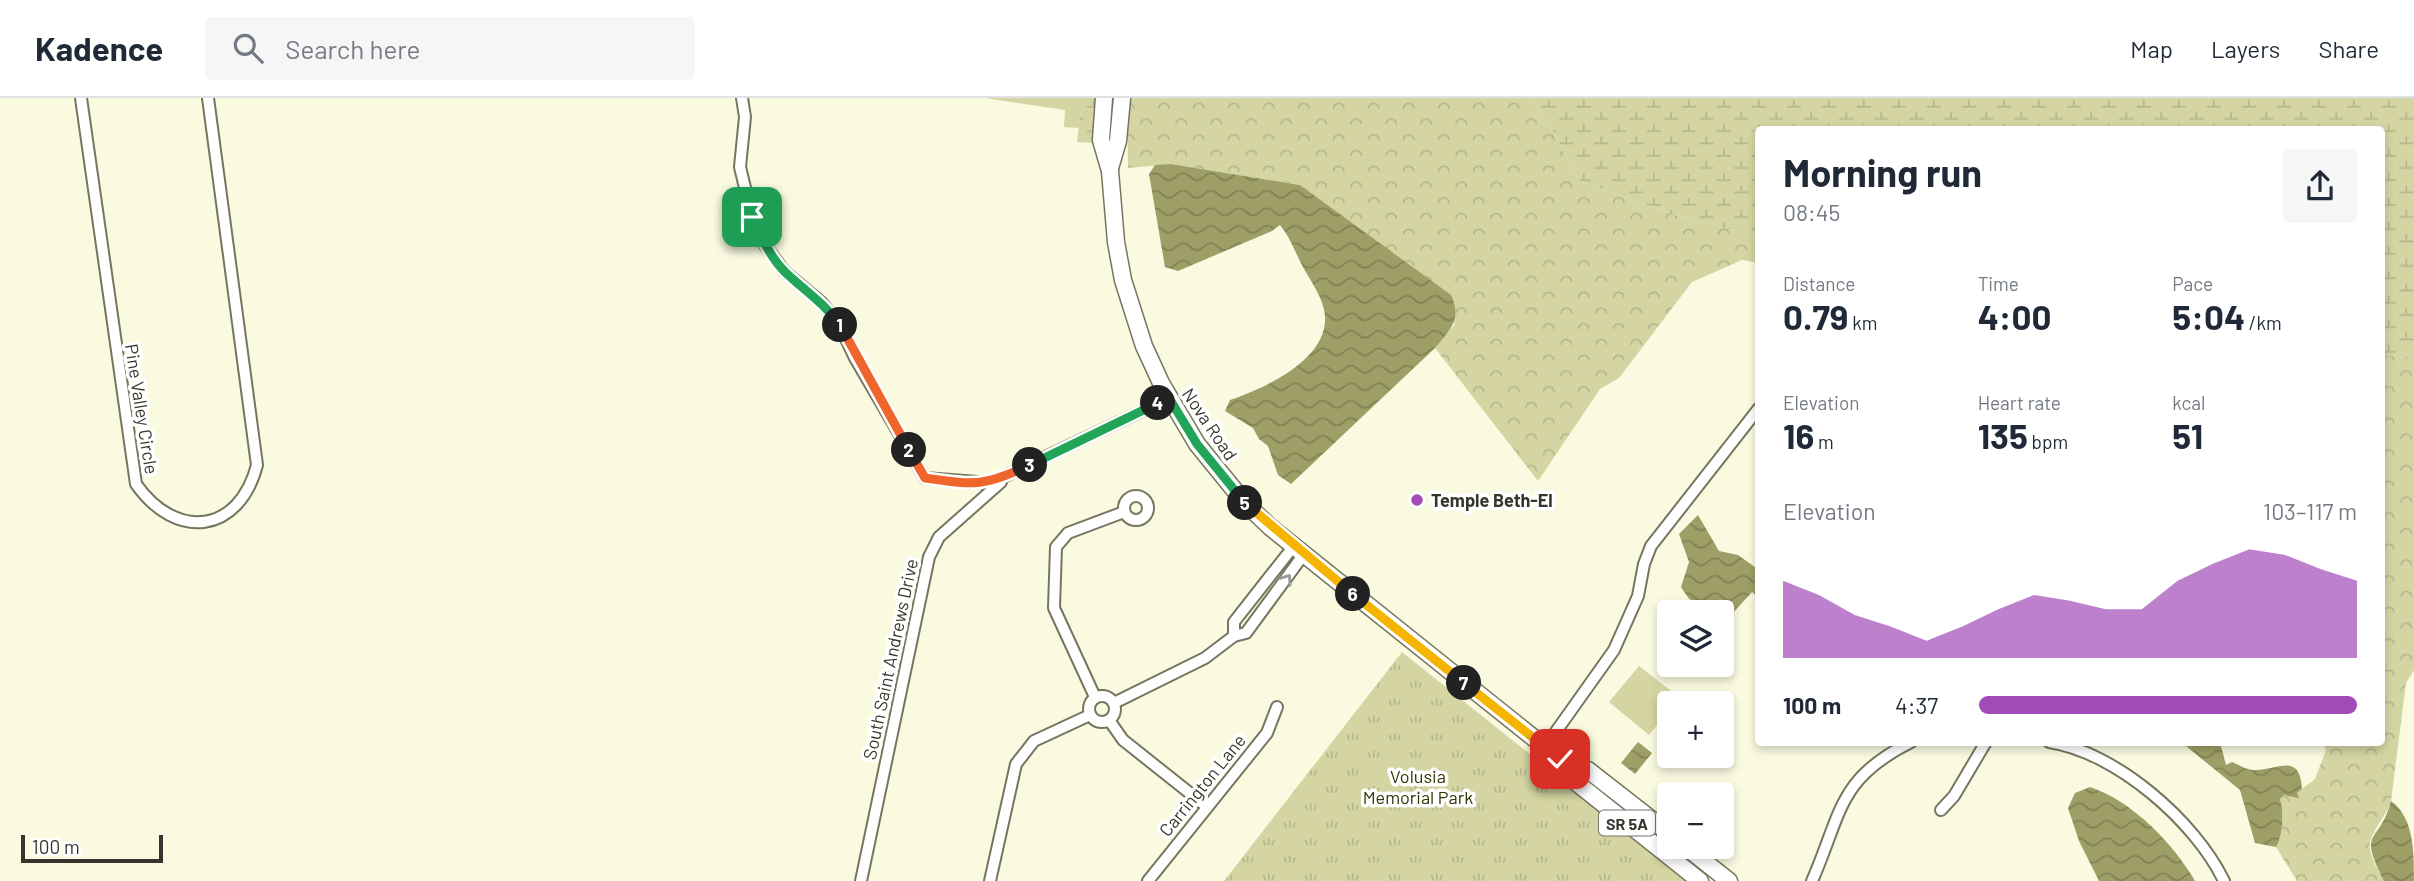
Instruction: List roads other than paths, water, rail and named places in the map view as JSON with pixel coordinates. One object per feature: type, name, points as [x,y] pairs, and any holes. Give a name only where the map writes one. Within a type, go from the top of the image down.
[{"type":"main road","name":"Nova Road","points":[[1104,98],[1101,140],[1110,171],[1114,229],[1123,280],[1144,346],[1169,398],[1221,476],[1245,503],[1299,551],[1560,759]]},
{"type":"main road","name":"Nova Road","points":[[1110,171],[1118,141],[1122,98]]},
{"type":"main road","name":"SR 5A","points":[[1560,759],[1588,770],[1657,824]]},
{"type":"main road","name":"SR 5A","points":[[1560,759],[1577,783],[1700,881]]},
{"type":"main road","points":[[1702,859],[1730,881]]},
{"type":"street","name":"Pine Valley Circle","points":[[81,98],[136,484],[150,505],[172,519],[195,523],[214,520],[238,505],[251,486],[257,465],[208,98]]},
{"type":"street","points":[[742,98],[745,117],[740,167],[752,217],[765,246],[784,271],[821,302],[839,324],[855,358],[925,478],[990,484],[1169,398]]},
{"type":"street","points":[[1545,747],[1614,650],[1638,596],[1644,564],[1651,546],[1755,413]]},
{"type":"street","name":"South Saint Andrews Drive","points":[[860,881],[929,556],[939,537],[1008,475]]},
{"type":"street","points":[[1095,697],[1054,608],[1056,547],[1068,533],[1124,512]]},
{"type":"street","points":[[1234,636],[1234,622],[1259,591],[1299,551]]},
{"type":"street","points":[[1114,703],[1205,659],[1234,636],[1246,633],[1272,601],[1299,551]]},
{"type":"street","points":[[1259,591],[1272,601]]},
{"type":"street","points":[[1106,696],[1114,703],[1115,710],[1109,720],[1101,722],[1090,715],[1088,707],[1095,697],[1106,696]]},
{"type":"street","name":"Carrington Lane","points":[[1148,881],[1267,733],[1277,707]]},
{"type":"street","points":[[990,881],[1016,764],[1034,741],[1090,715]]},
{"type":"street","points":[[1109,720],[1123,740],[1206,806]]},
{"type":"street","points":[[1812,881],[1841,803],[1863,775],[1892,746]]},
{"type":"street","points":[[1941,810],[1961,786],[1984,746]]},
{"type":"street","points":[[2062,746],[2087,754],[2152,795],[2197,840],[2224,881]]},
{"type":"street","points":[[1822,859],[1822,881]]},
{"type":"water","points":[[1171,164],[1300,185],[1451,295],[1454,303],[1453,323],[1435,348],[1291,484],[1278,475],[1268,446],[1259,439],[1253,428],[1225,411],[1230,400],[1275,380],[1305,359],[1323,332],[1325,316],[1322,303],[1280,225],[1272,231],[1178,271],[1165,267],[1149,174],[1155,165]]},
{"type":"water","points":[[1698,515],[1719,551],[1738,555],[1755,567],[1755,595],[1752,592],[1734,612],[1734,600],[1691,600],[1681,587],[1689,562],[1679,534]]},
{"type":"water","points":[[1638,742],[1652,753],[1635,774],[1621,763]]},
{"type":"water","points":[[2186,746],[2221,746],[2226,765],[2232,762],[2254,770],[2286,766],[2297,770],[2302,789],[2297,793],[2299,798],[2284,795],[2280,799],[2282,824],[2276,847],[2255,843],[2240,790]]},
{"type":"water","points":[[2090,787],[2121,802],[2150,825],[2175,852],[2195,881],[2099,881],[2079,841],[2068,808],[2075,793]]},
{"type":"water","points":[[2391,801],[2404,816],[2411,836],[2414,881],[2384,881],[2372,852],[2373,838]]},
{"type":"place","name":"Temple Beth-El","points":[[1417,500]]},
{"type":"park label","name":"Volusia Memorial Park","points":[[1418,786]]}]
